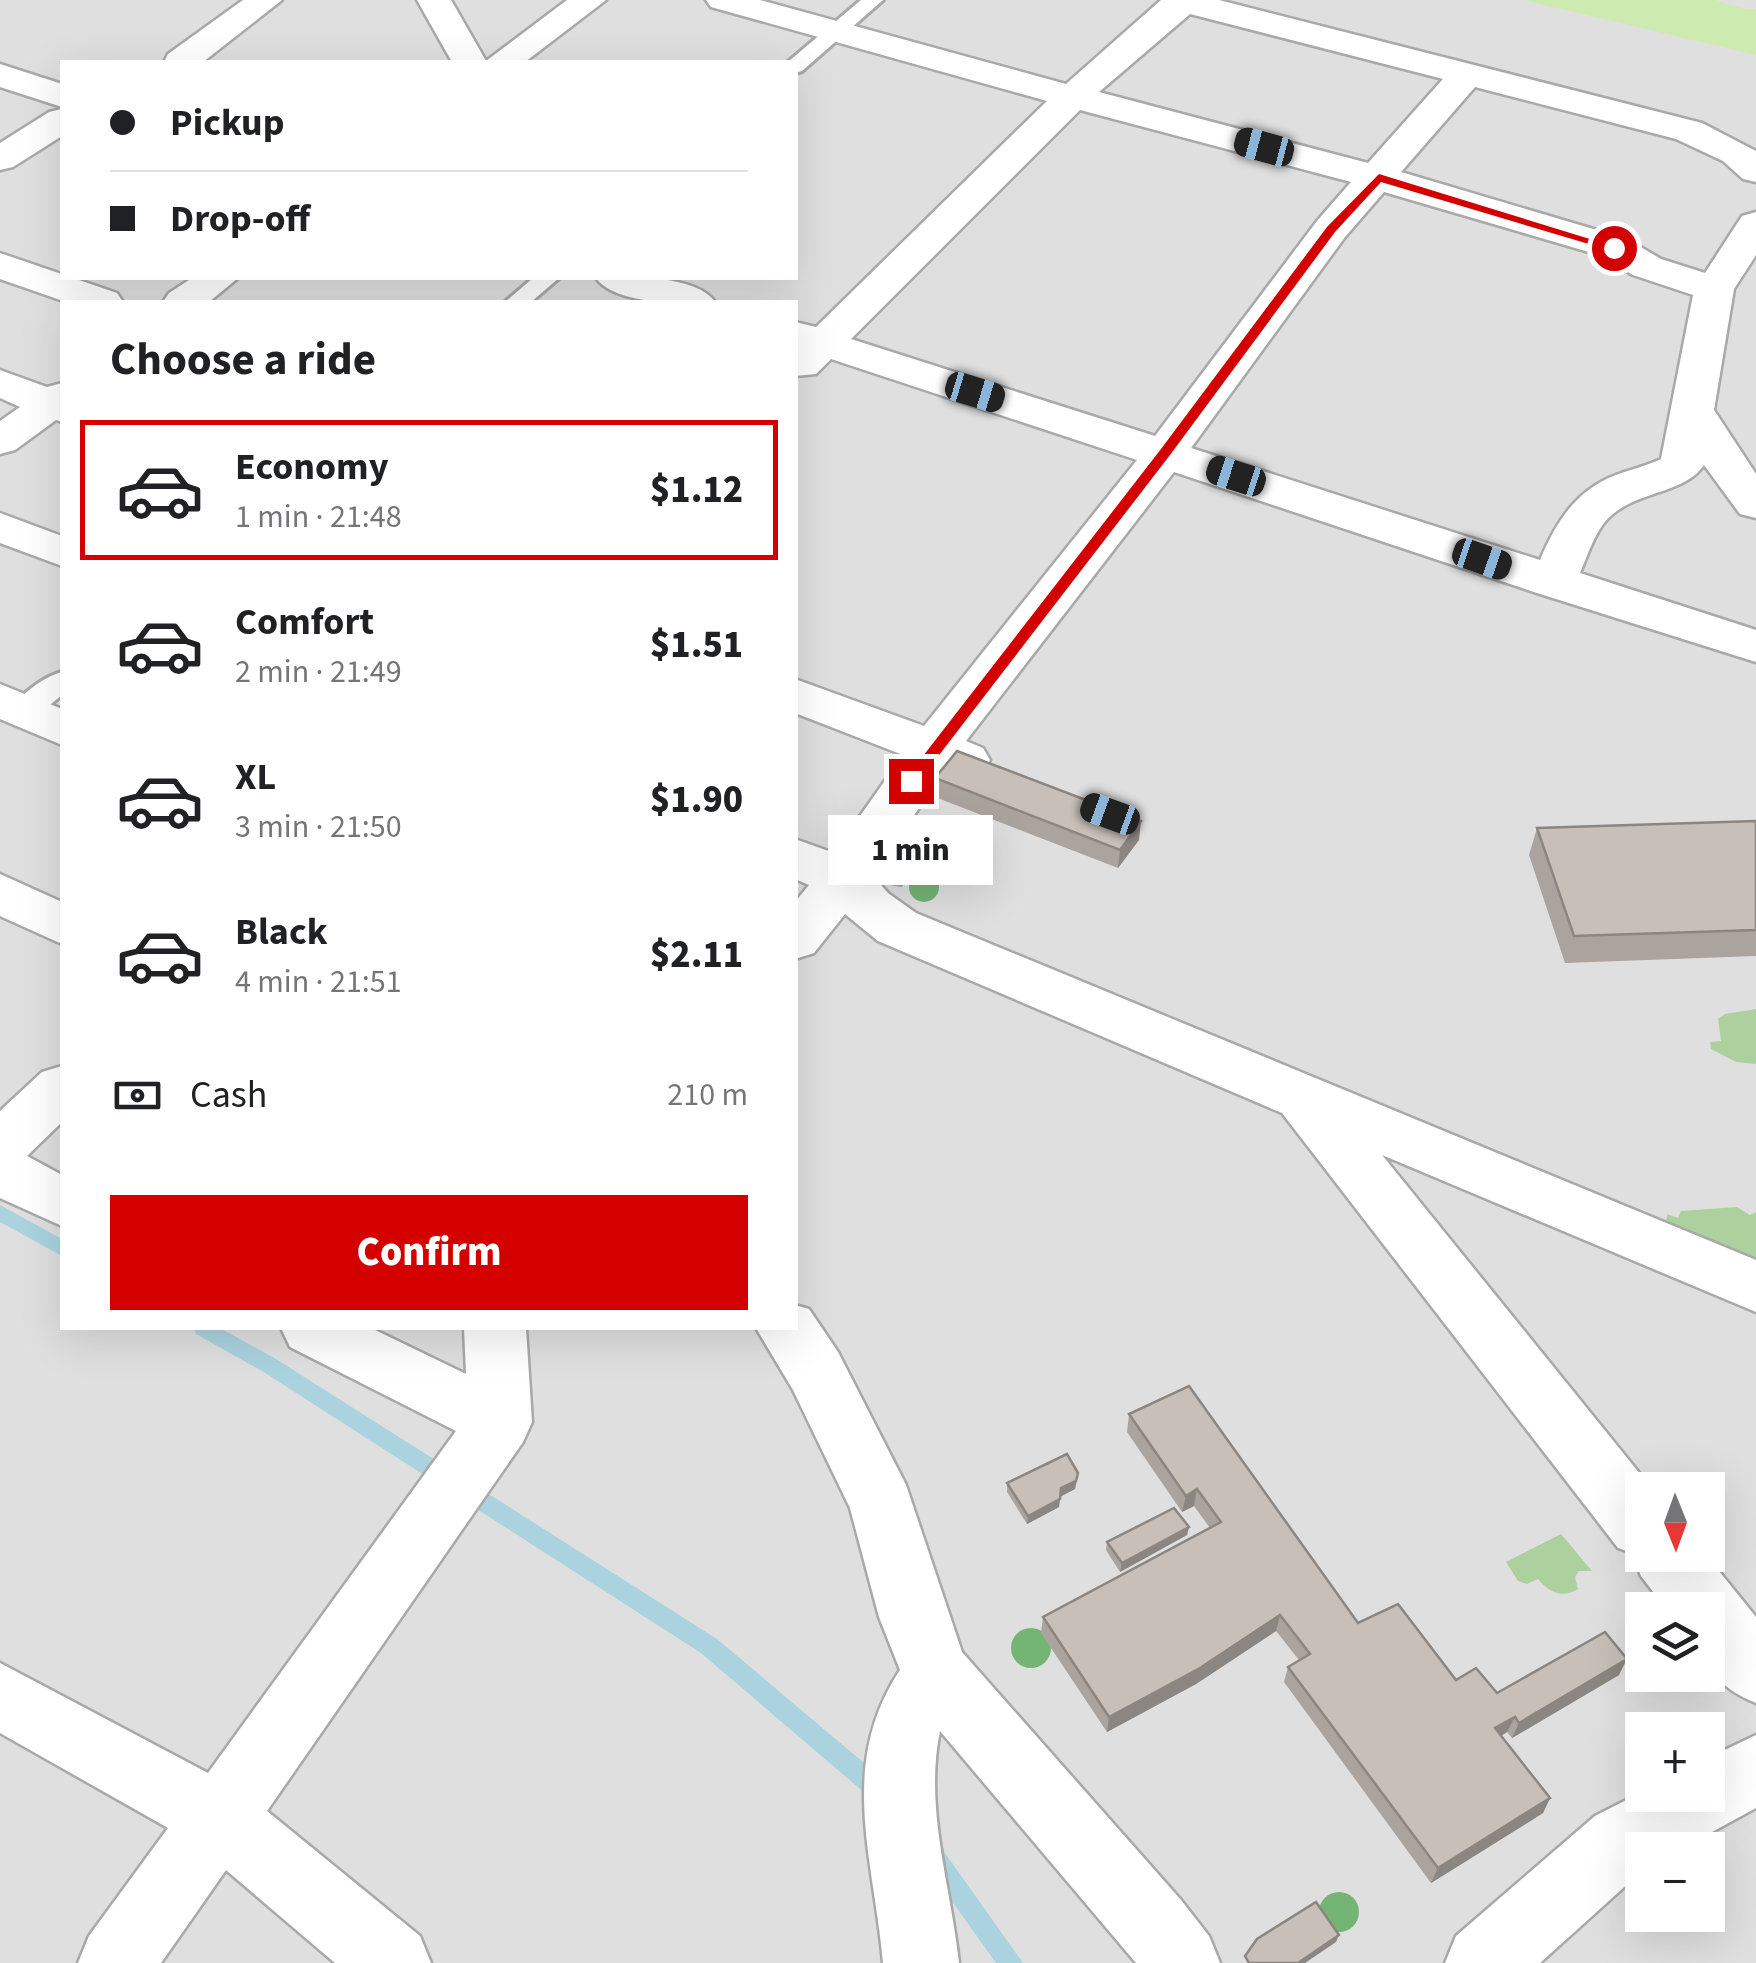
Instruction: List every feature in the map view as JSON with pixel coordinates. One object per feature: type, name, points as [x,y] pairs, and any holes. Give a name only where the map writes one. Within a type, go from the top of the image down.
[{"type":"street","points":[[184,60],[265,0]]},
{"type":"street","points":[[434,0],[468,60]]},
{"type":"street","points":[[506,60],[589,0]]},
{"type":"street","points":[[723,0],[1379,178],[1614,248],[1663,274],[1714,289]]},
{"type":"street","points":[[804,349],[1073,96],[1182,0],[1689,131],[1736,152],[1756,171]]},
{"type":"street","points":[[798,930],[819,868],[934,749],[1166,452],[1331,230],[1467,74]]},
{"type":"street","points":[[0,75],[60,95]]},
{"type":"street","points":[[0,159],[60,121]]},
{"type":"street","points":[[1552,582],[1585,512],[1608,496],[1666,476],[1682,464],[1714,289],[1756,224]]},
{"type":"street","points":[[0,265],[96,300]]},
{"type":"street","points":[[186,300],[215,280]]},
{"type":"street","points":[[623,280],[688,300]]},
{"type":"street","points":[[804,349],[1166,452],[1756,646]]},
{"type":"street","points":[[0,383],[59,403]]},
{"type":"street","points":[[0,441],[59,403]]},
{"type":"street","points":[[1693,411],[1725,464],[1756,504]]},
{"type":"street","points":[[0,527],[60,551]]},
{"type":"street","points":[[798,696],[1004,775]]},
{"type":"street","points":[[819,868],[897,926],[1756,1287]]},
{"type":"street","points":[[0,893],[60,924]]},
{"type":"street","points":[[0,1146],[60,1090]]},
{"type":"street","points":[[1298,1093],[1625,1506]]},
{"type":"street","points":[[0,1170],[60,1201]]},
{"type":"street","points":[[316,1330],[500,1422]]},
{"type":"street","points":[[116,1963],[500,1422],[495,1330]]},
{"type":"street","points":[[788,1330],[816,1371],[883,1506],[913,1617],[936,1674],[1155,1926],[1182,1963]]},
{"type":"street","points":[[1678,1572],[1756,1670]]},
{"type":"street","points":[[921,1963],[918,1916],[900,1812],[900,1762],[906,1727],[936,1674]]},
{"type":"street","points":[[0,1696],[221,1818],[393,1963]]},
{"type":"street","points":[[1482,1963],[1621,1842],[1756,1770]]},
{"type":"lane","points":[[798,63],[874,0]]},
{"type":"lane","points":[[520,300],[544,280]]},
{"type":"lane","points":[[22,718],[60,683]]},
{"type":"shaded area","points":[[0,0],[1756,0],[1756,1963],[0,1963]]},
{"type":"green space","points":[[1523,0],[1717,0],[1756,9],[1756,55]]},
{"type":"green space","points":[[1756,1009],[1756,1064],[1736,1062],[1711,1049],[1710,1042],[1721,1041],[1718,1019],[1725,1014]]},
{"type":"green space","points":[[1737,1207],[1750,1215],[1756,1212],[1756,1278],[1666,1224],[1667,1214],[1678,1218],[1681,1211]]},
{"type":"green space","points":[[1561,1534],[1592,1571],[1579,1571],[1575,1577],[1578,1589],[1561,1594],[1538,1579],[1527,1584],[1518,1581],[1506,1562]]},
{"type":"building","points":[[957,751],[1141,821],[1120,850],[935,778]]},
{"type":"building","points":[[1756,821],[1756,930],[1574,936],[1537,828]]},
{"type":"building","points":[[899,826],[935,838],[901,878],[884,874],[883,858]]},
{"type":"building","points":[[1189,1386],[1358,1623],[1398,1604],[1456,1680],[1476,1668],[1497,1693],[1605,1632],[1625,1660],[1519,1723],[1515,1717],[1495,1728],[1550,1798],[1438,1868],[1288,1667],[1310,1654],[1280,1615],[1200,1668],[1109,1717],[1043,1617],[1221,1522],[1197,1489],[1186,1496],[1129,1414]]},
{"type":"building","points":[[1067,1454],[1078,1473],[1076,1481],[1061,1488],[1060,1499],[1028,1516],[1007,1483]]},
{"type":"building","points":[[1174,1508],[1189,1527],[1122,1563],[1107,1542]]},
{"type":"building","points":[[1316,1902],[1339,1935],[1298,1963],[1249,1963],[1245,1956],[1257,1939]]},
{"type":"waterway","points":[[0,1213],[60,1247]]},
{"type":"waterway","points":[[207,1330],[269,1365],[709,1646],[881,1792]]},
{"type":"waterway","points":[[932,1854],[1011,1963]]},
{"type":"route","points":[[911,781],[1166,452],[1331,230],[1379,178],[1614,248]]}]
